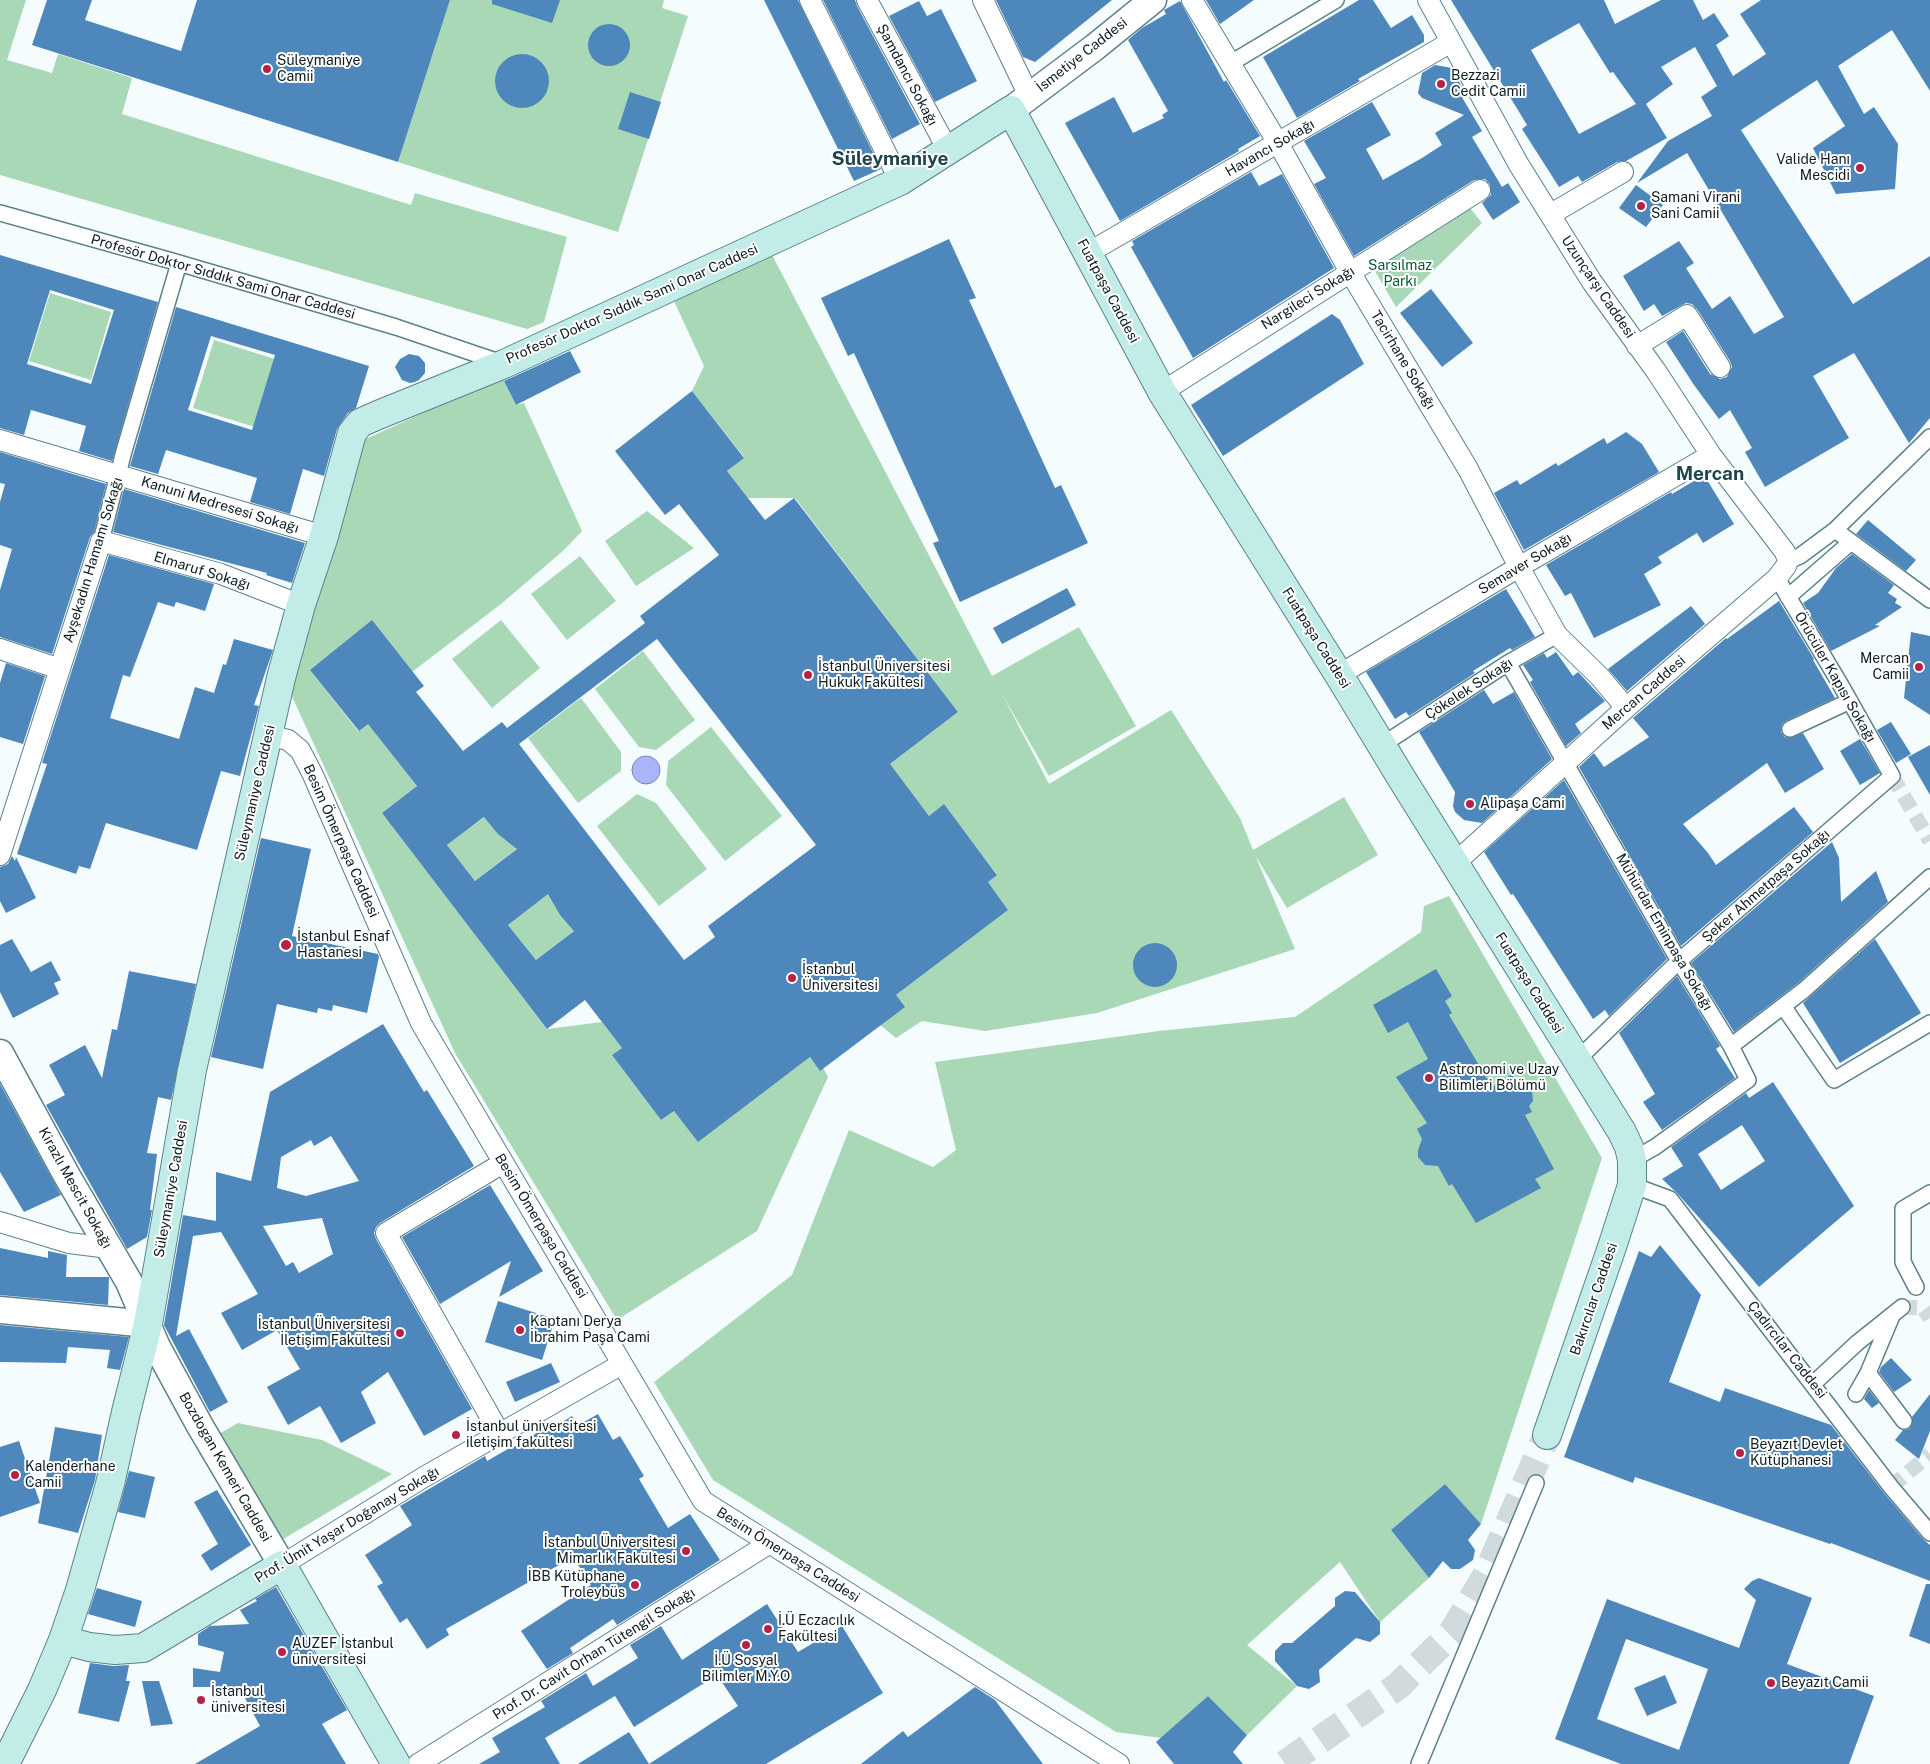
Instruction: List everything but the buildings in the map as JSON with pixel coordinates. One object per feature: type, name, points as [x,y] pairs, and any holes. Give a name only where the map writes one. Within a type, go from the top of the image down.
[{"type":"main road","name":"Profesör Doktor Sıddık Sami Onar Caddesi","points":[[504,364],[900,181],[1020,103]]},
{"type":"main road","name":"Fuatpaşa Caddesi","points":[[1020,103],[1088,253],[1162,392],[1340,675],[1622,1132],[1628,1147],[1632,1172]]},
{"type":"main road","name":"Süleymaniye Caddesi","points":[[6,1764],[42,1690],[63,1640],[80,1590],[110,1484],[148,1324],[192,1070],[268,735],[301,605],[324,536],[352,433],[360,423],[504,364]]},
{"type":"main road","name":"Bakırcılar Caddesi","points":[[1547,1435],[1612,1247],[1632,1172]]},
{"type":"main road","name":"Prof. Ümit Yaşar Doğanay Sokağı","points":[[63,1640],[89,1647],[115,1650],[143,1648],[282,1565]]},
{"type":"main road","name":"Bozdogan Kemeri Caddesi","points":[[282,1565],[396,1764]]},
{"type":"street","points":[[810,0],[900,181]]},
{"type":"street","name":"Şamdancı Sokağı","points":[[867,0],[948,150]]},
{"type":"street","points":[[983,0],[1020,103]]},
{"type":"street","name":"İsmetiye Caddesi","points":[[1020,103],[1095,47],[1153,0]]},
{"type":"street","name":"Tacirhane Sokağı","points":[[1192,0],[1278,143],[1350,272],[1468,469],[1557,635],[1600,676],[1626,708]]},
{"type":"street","points":[[1231,63],[1336,0]]},
{"type":"street","name":"Uzunçarşı Caddesi","points":[[1428,0],[1520,165],[1592,282],[1711,455],[1785,552],[1788,561]]},
{"type":"street","name":"Havancı Sokağı","points":[[1088,253],[1451,42]]},
{"type":"street","points":[[1551,214],[1623,172]]},
{"type":"street","name":"Nargileci Sokağı","points":[[1162,392],[1480,190]]},
{"type":"street","name":"Profesör Doktor Sıddık Sami Onar Caddesi","points":[[0,213],[396,327],[504,364]]},
{"type":"street","name":"Ayşekadın Hamamı Sokağı","points":[[0,855],[101,541],[179,263]]},
{"type":"street","points":[[1637,346],[1687,316],[1720,367]]},
{"type":"street","name":"Mercan Caddesi","points":[[1455,863],[1626,708],[1777,578],[1788,561],[1800,556],[1835,530],[1930,437]]},
{"type":"street","name":"Kanuni Medresesi Sokağı","points":[[0,440],[324,536]]},
{"type":"street","name":"Semaver Sokağı","points":[[1340,675],[1519,567],[1711,455]]},
{"type":"street","points":[[1835,530],[1930,600]]},
{"type":"street","name":"Elmaruf Sokağı","points":[[101,541],[220,574],[301,605]]},
{"type":"street","points":[[1788,596],[1851,542]]},
{"type":"street","name":"Örücüler Kapısı Sokağı","points":[[1777,578],[1892,776]]},
{"type":"street","name":"Çökelek Sokağı","points":[[1382,745],[1508,663],[1557,635]]},
{"type":"street","points":[[0,649],[60,669]]},
{"type":"street","name":"Mühürdar Eminpaşa Sokağı","points":[[1508,663],[1679,962],[1732,1046],[1748,1080],[1655,1147],[1632,1172]]},
{"type":"street","points":[[1790,729],[1850,701]]},
{"type":"street","name":"Besim Ömerpaşa Caddesi","points":[[268,735],[288,740],[300,750],[313,775],[421,1023],[703,1501],[1119,1764]]},
{"type":"street","name":"Şeker Ahmetpaşa Sokağı","points":[[1576,1060],[1679,962],[1892,776]]},
{"type":"street","points":[[1732,1046],[1804,990],[1930,877]]},
{"type":"street","points":[[1783,1006],[1834,1080],[1930,1023]]},
{"type":"street","name":"Kirazlı Mescit Sokağı","points":[[0,1053],[66,1176],[129,1282],[148,1324]]},
{"type":"street","points":[[500,1434],[386,1233],[503,1162]]},
{"type":"street","name":"Çadırcılar Caddesi","points":[[1632,1172],[1670,1199],[1891,1487],[1930,1533]]},
{"type":"street","points":[[1916,1287],[1903,1262],[1903,1209],[1930,1193]]},
{"type":"street","points":[[0,1222],[69,1243],[109,1248]]},
{"type":"street","points":[[0,1310],[148,1324]]},
{"type":"street","points":[[1813,1384],[1857,1343],[1897,1311],[1856,1394]]},
{"type":"street","name":"Bozdogan Kemeri Caddesi","points":[[148,1324],[157,1347],[200,1426],[282,1565]]},
{"type":"street","name":"Prof. Ümit Yaşar Doğanay Sokağı","points":[[282,1565],[424,1477],[622,1364]]},
{"type":"street","points":[[1868,1373],[1904,1421]]},
{"type":"street","points":[[1418,1764],[1536,1483]]},
{"type":"street","name":"Prof. Dr. Cavit Orhan Tütengil Sokağı","points":[[418,1764],[770,1544]]},
{"type":"green space","points":[[0,0],[26,0],[7,60],[52,73],[58,54],[132,78],[122,114],[411,205],[415,193],[567,237],[544,322],[527,329],[0,175]]},
{"type":"green space","points":[[450,0],[664,0],[662,8],[688,16],[618,232],[398,162]]},
{"type":"green space","name":"Sarsılmaz Parkı","points":[[1470,208],[1482,223],[1396,307],[1372,266]]},
{"type":"green space","points":[[770,251],[992,676],[1079,627],[1136,726],[1049,776],[1002,694],[1049,784],[1171,710],[1240,818],[1253,850],[1344,797],[1378,855],[1287,908],[1255,855],[1295,949],[1097,1013],[985,1031],[922,1021],[896,1038],[879,1024],[896,995],[1008,910],[988,882],[997,874],[944,805],[929,816],[889,765],[958,712],[795,498],[748,498],[727,471],[744,457],[692,391],[704,366],[674,301],[680,291]]},
{"type":"green space","points":[[50,293],[111,312],[91,380],[29,361]]},
{"type":"green space","points":[[214,340],[275,359],[255,427],[193,408]]},
{"type":"green space","points":[[502,377],[516,405],[524,403],[582,531],[564,550],[501,604],[412,672],[372,621],[310,670],[358,731],[368,723],[417,786],[382,813],[547,1029],[602,1022],[622,1048],[612,1055],[661,1120],[674,1111],[698,1141],[810,1057],[820,1070],[819,1060],[828,1077],[757,1231],[617,1320],[455,1053],[285,681],[359,442]]},
{"type":"green space","points":[[647,511],[694,548],[636,586],[605,541]]},
{"type":"green space","points":[[580,556],[616,601],[567,640],[531,594]]},
{"type":"green space","points":[[501,620],[540,668],[492,708],[452,659]]},
{"type":"green space","points":[[643,651],[695,720],[656,750],[639,747],[595,689]]},
{"type":"green space","points":[[581,698],[621,752],[621,771],[578,803],[528,738]]},
{"type":"green space","points":[[711,727],[782,816],[725,861],[666,785],[668,761]]},
{"type":"green space","points":[[637,794],[656,803],[707,869],[659,906],[597,826]]},
{"type":"green space","points":[[501,805],[528,840],[475,881],[447,845]]},
{"type":"green space","points":[[561,883],[557,909],[560,915],[565,919],[589,919],[536,960],[508,925]]},
{"type":"green space","points":[[1449,896],[1602,1158],[1481,1524],[1445,1484],[1391,1530],[1429,1578],[1380,1622],[1340,1562],[1247,1645],[1297,1686],[1247,1735],[1208,1696],[1161,1738],[1116,1732],[713,1480],[654,1382],[792,1275],[849,1130],[933,1167],[956,1150],[935,1062],[1159,1031],[1295,1017],[1421,932],[1424,906]]},
{"type":"green space","points":[[238,1423],[322,1440],[392,1474],[275,1544],[212,1438]]},
{"type":"water","points":[[646,756],[656,760],[660,770],[656,780],[646,784],[636,780],[632,770],[636,760]]},
{"type":"tunnel","points":[[1892,776],[1930,841]]},
{"type":"tunnel","points":[[1902,1307],[1923,1308],[1930,1318]]},
{"type":"tunnel","points":[[1285,1764],[1398,1686],[1452,1633],[1487,1574],[1547,1435]]},
{"type":"tunnel","points":[[1891,1487],[1930,1454]]},
{"type":"place","name":"Süleymaniye Camii","points":[[267,69]]},
{"type":"place","name":"Bezzazi Cedit Camii","points":[[1441,84]]},
{"type":"place","name":"Valide Hanı Mescidi","points":[[1860,168]]},
{"type":"place","name":"Samani Virani Sani Camii","points":[[1641,206]]},
{"type":"place","name":"Mercan Camii","points":[[1919,667]]},
{"type":"place","name":"İstanbul Üniversitesi Hukuk Fakültesi","points":[[808,675]]},
{"type":"place","name":"Alipaşa Cami","points":[[1470,804]]},
{"type":"place","name":"İstanbul Esnaf Hastanesi","points":[[286,945]]},
{"type":"place","name":"İstanbul Üniversitesi","points":[[792,978]]},
{"type":"place","name":"Astronomi ve Uzay Bilimleri Bölümü","points":[[1429,1078]]},
{"type":"place","name":"Kaptanı Derya İbrahim Paşa Cami","points":[[520,1330]]},
{"type":"place","name":"İstanbul Üniversitesi İletişim Fakültesi","points":[[400,1333]]},
{"type":"place","name":"İstanbul üniversitesi iletişim fakültesi","points":[[456,1435]]},
{"type":"place","name":"Beyazıt Devlet Kütüphanesi","points":[[1740,1453]]},
{"type":"place","name":"Kalenderhane Camii","points":[[15,1475]]},
{"type":"place","name":"İstanbul Üniversitesi Mimarlık Fakültesi","points":[[686,1551]]},
{"type":"place","name":"İBB Kütüphane Troleybüs","points":[[635,1585]]},
{"type":"place","name":"İ.Ü Eczacılık Fakültesi","points":[[768,1629]]},
{"type":"place","name":"İ.Ü Sosyal Bilimler M.Y.O","points":[[746,1645]]},
{"type":"place","name":"AUZEF İstanbul üniversitesi","points":[[282,1652]]},
{"type":"place","name":"Beyazıt Camii","points":[[1771,1683]]},
{"type":"place","name":"İstanbul üniversitesi","points":[[201,1700]]},
{"type":"district","name":"Süleymaniye","points":[[890,159]]},
{"type":"district","name":"Mercan","points":[[1710,474]]}]
